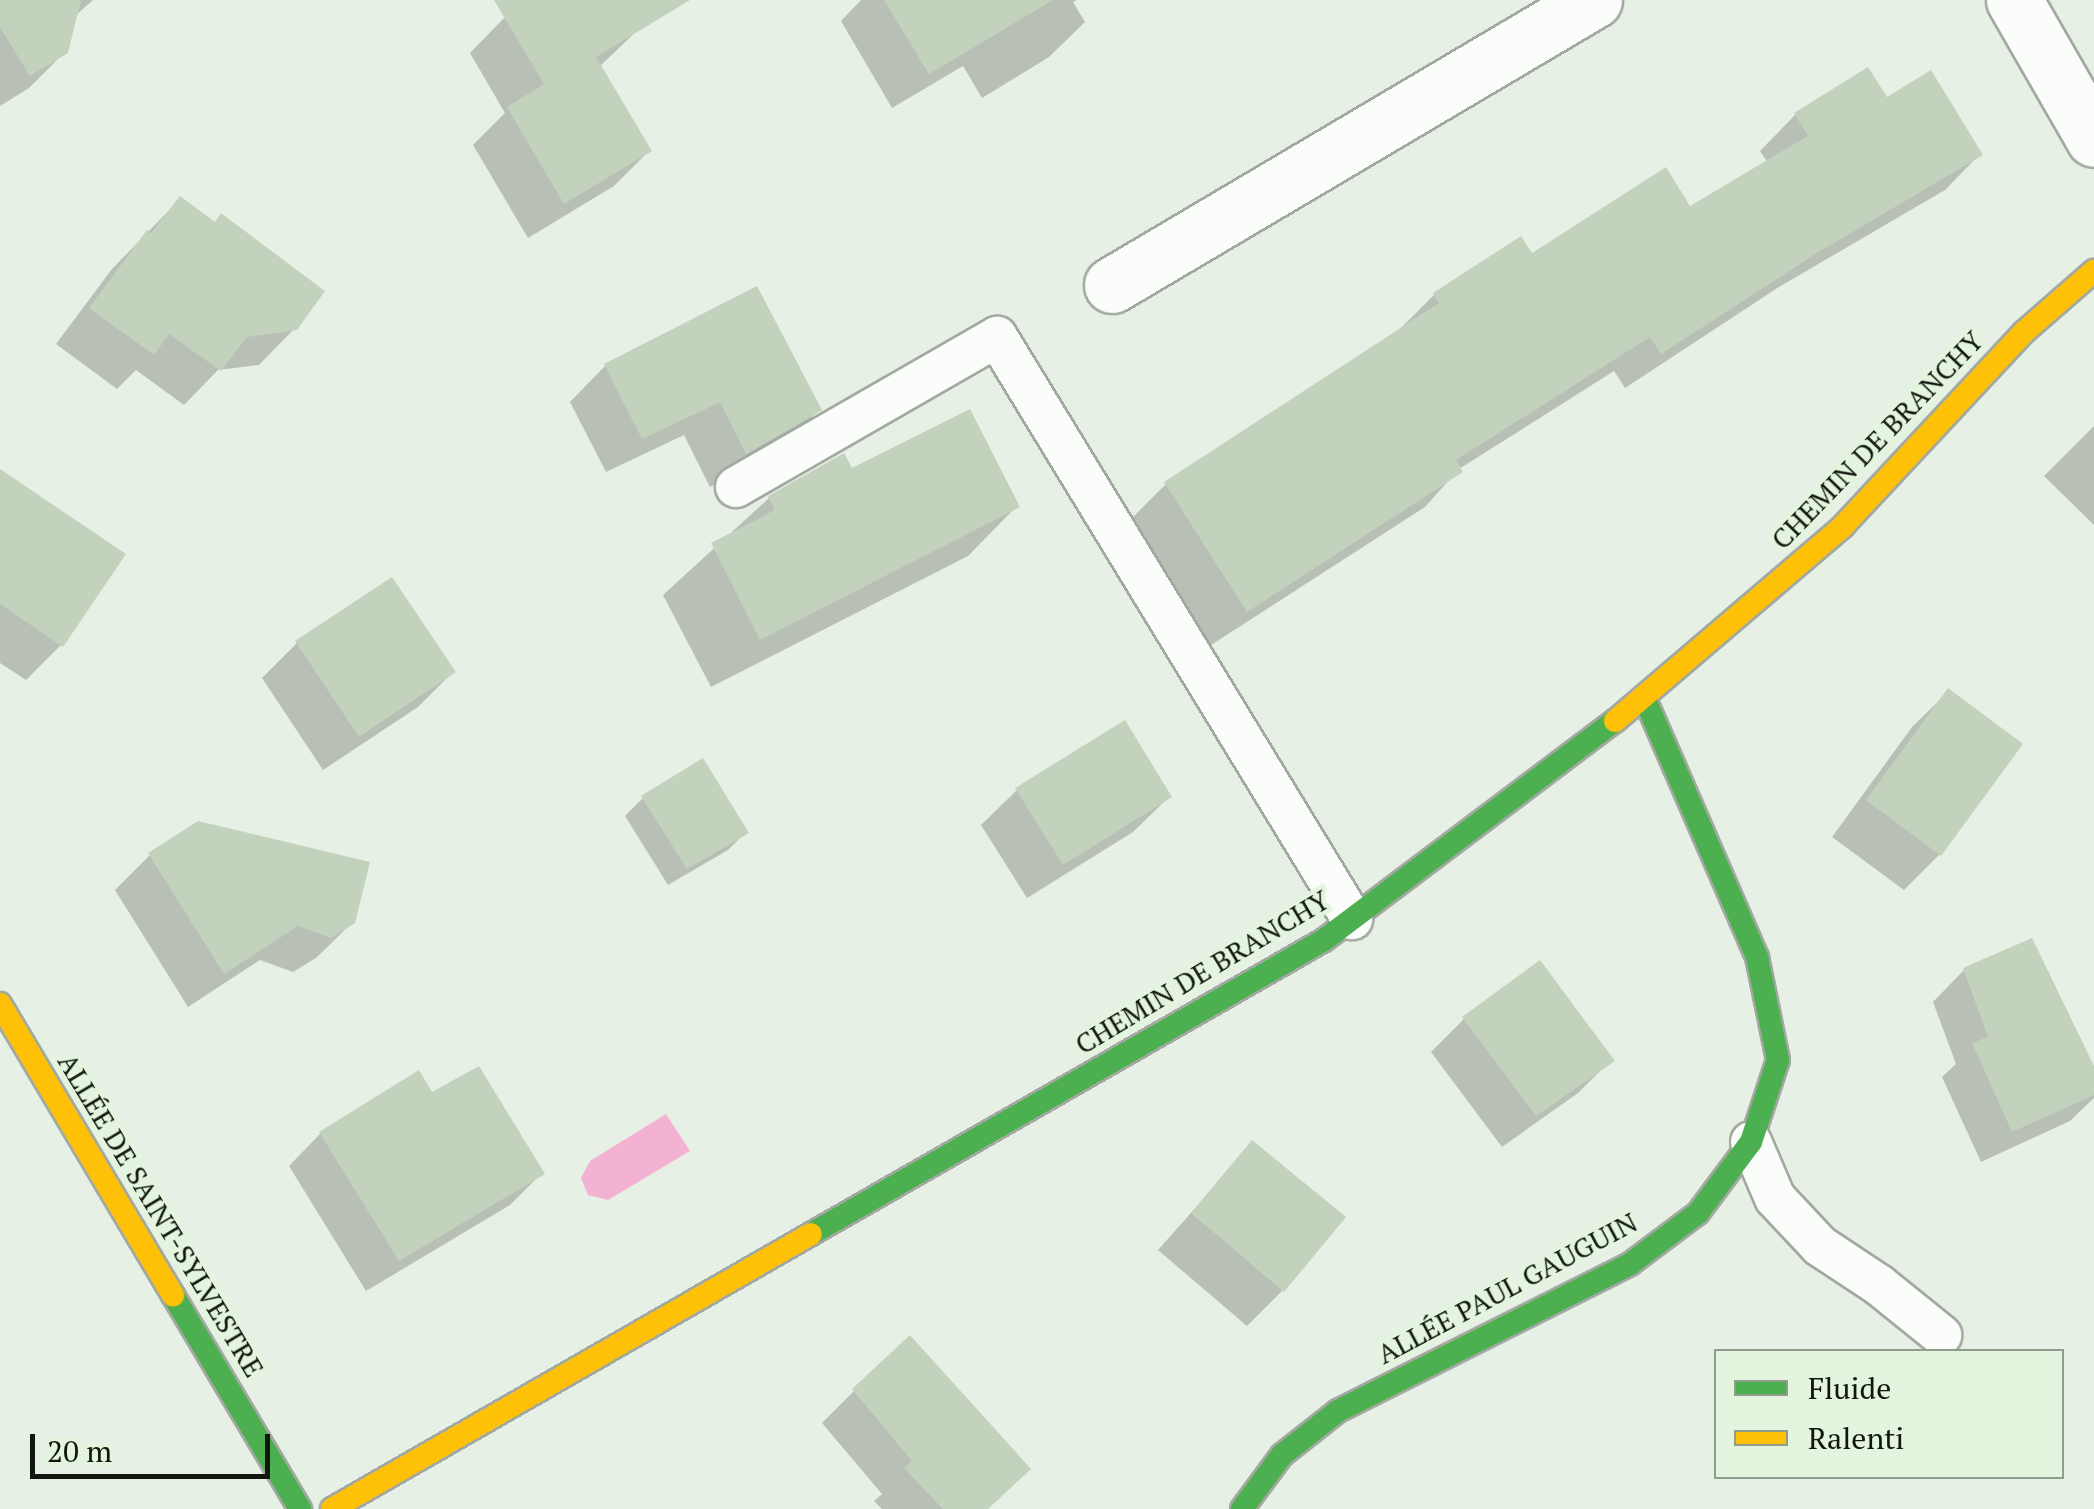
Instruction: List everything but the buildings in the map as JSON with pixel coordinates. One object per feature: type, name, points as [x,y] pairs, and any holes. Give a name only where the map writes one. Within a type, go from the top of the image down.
[{"type":"street","points":[[1112,285],[1594,0]]},
{"type":"street","points":[[2014,0],[2094,139]]},
{"type":"street","name":"CHEMIN DE BRANCHY","points":[[332,1509],[1324,940],[1646,699],[1843,526],[2024,332],[2094,272]]},
{"type":"street","name":"ALLÉE PAUL GAUGUIN","points":[[1242,1509],[1282,1454],[1338,1411],[1630,1264],[1698,1213],[1751,1142],[1778,1060],[1757,957],[1646,699]]},
{"type":"street","name":"ALLÉE DE SAINT-SYLVESTRE","points":[[0,1004],[300,1509]]},
{"type":"lane","points":[[736,487],[997,337],[1352,918]]},
{"type":"lane","points":[[1751,1142],[1775,1198],[1820,1246],[1879,1284],[1941,1335]]},
{"type":"shaded area","points":[[666,1114],[690,1151],[608,1200],[588,1195],[581,1178],[590,1161]]},
{"type":"traffic: fast","points":[[1242,1509],[1282,1455],[1338,1411],[1630,1264],[1698,1213],[1751,1142],[1778,1060],[1757,957],[1645,699]]},
{"type":"traffic: fast","points":[[811,1234],[1324,940],[1615,721]]},
{"type":"traffic: fast","points":[[173,1295],[300,1509]]},
{"type":"traffic: slow","points":[[1615,721],[1843,526],[2024,332],[2094,271]]},
{"type":"traffic: slow","points":[[0,1004],[173,1295]]},
{"type":"traffic: slow","points":[[332,1509],[811,1234]]}]
